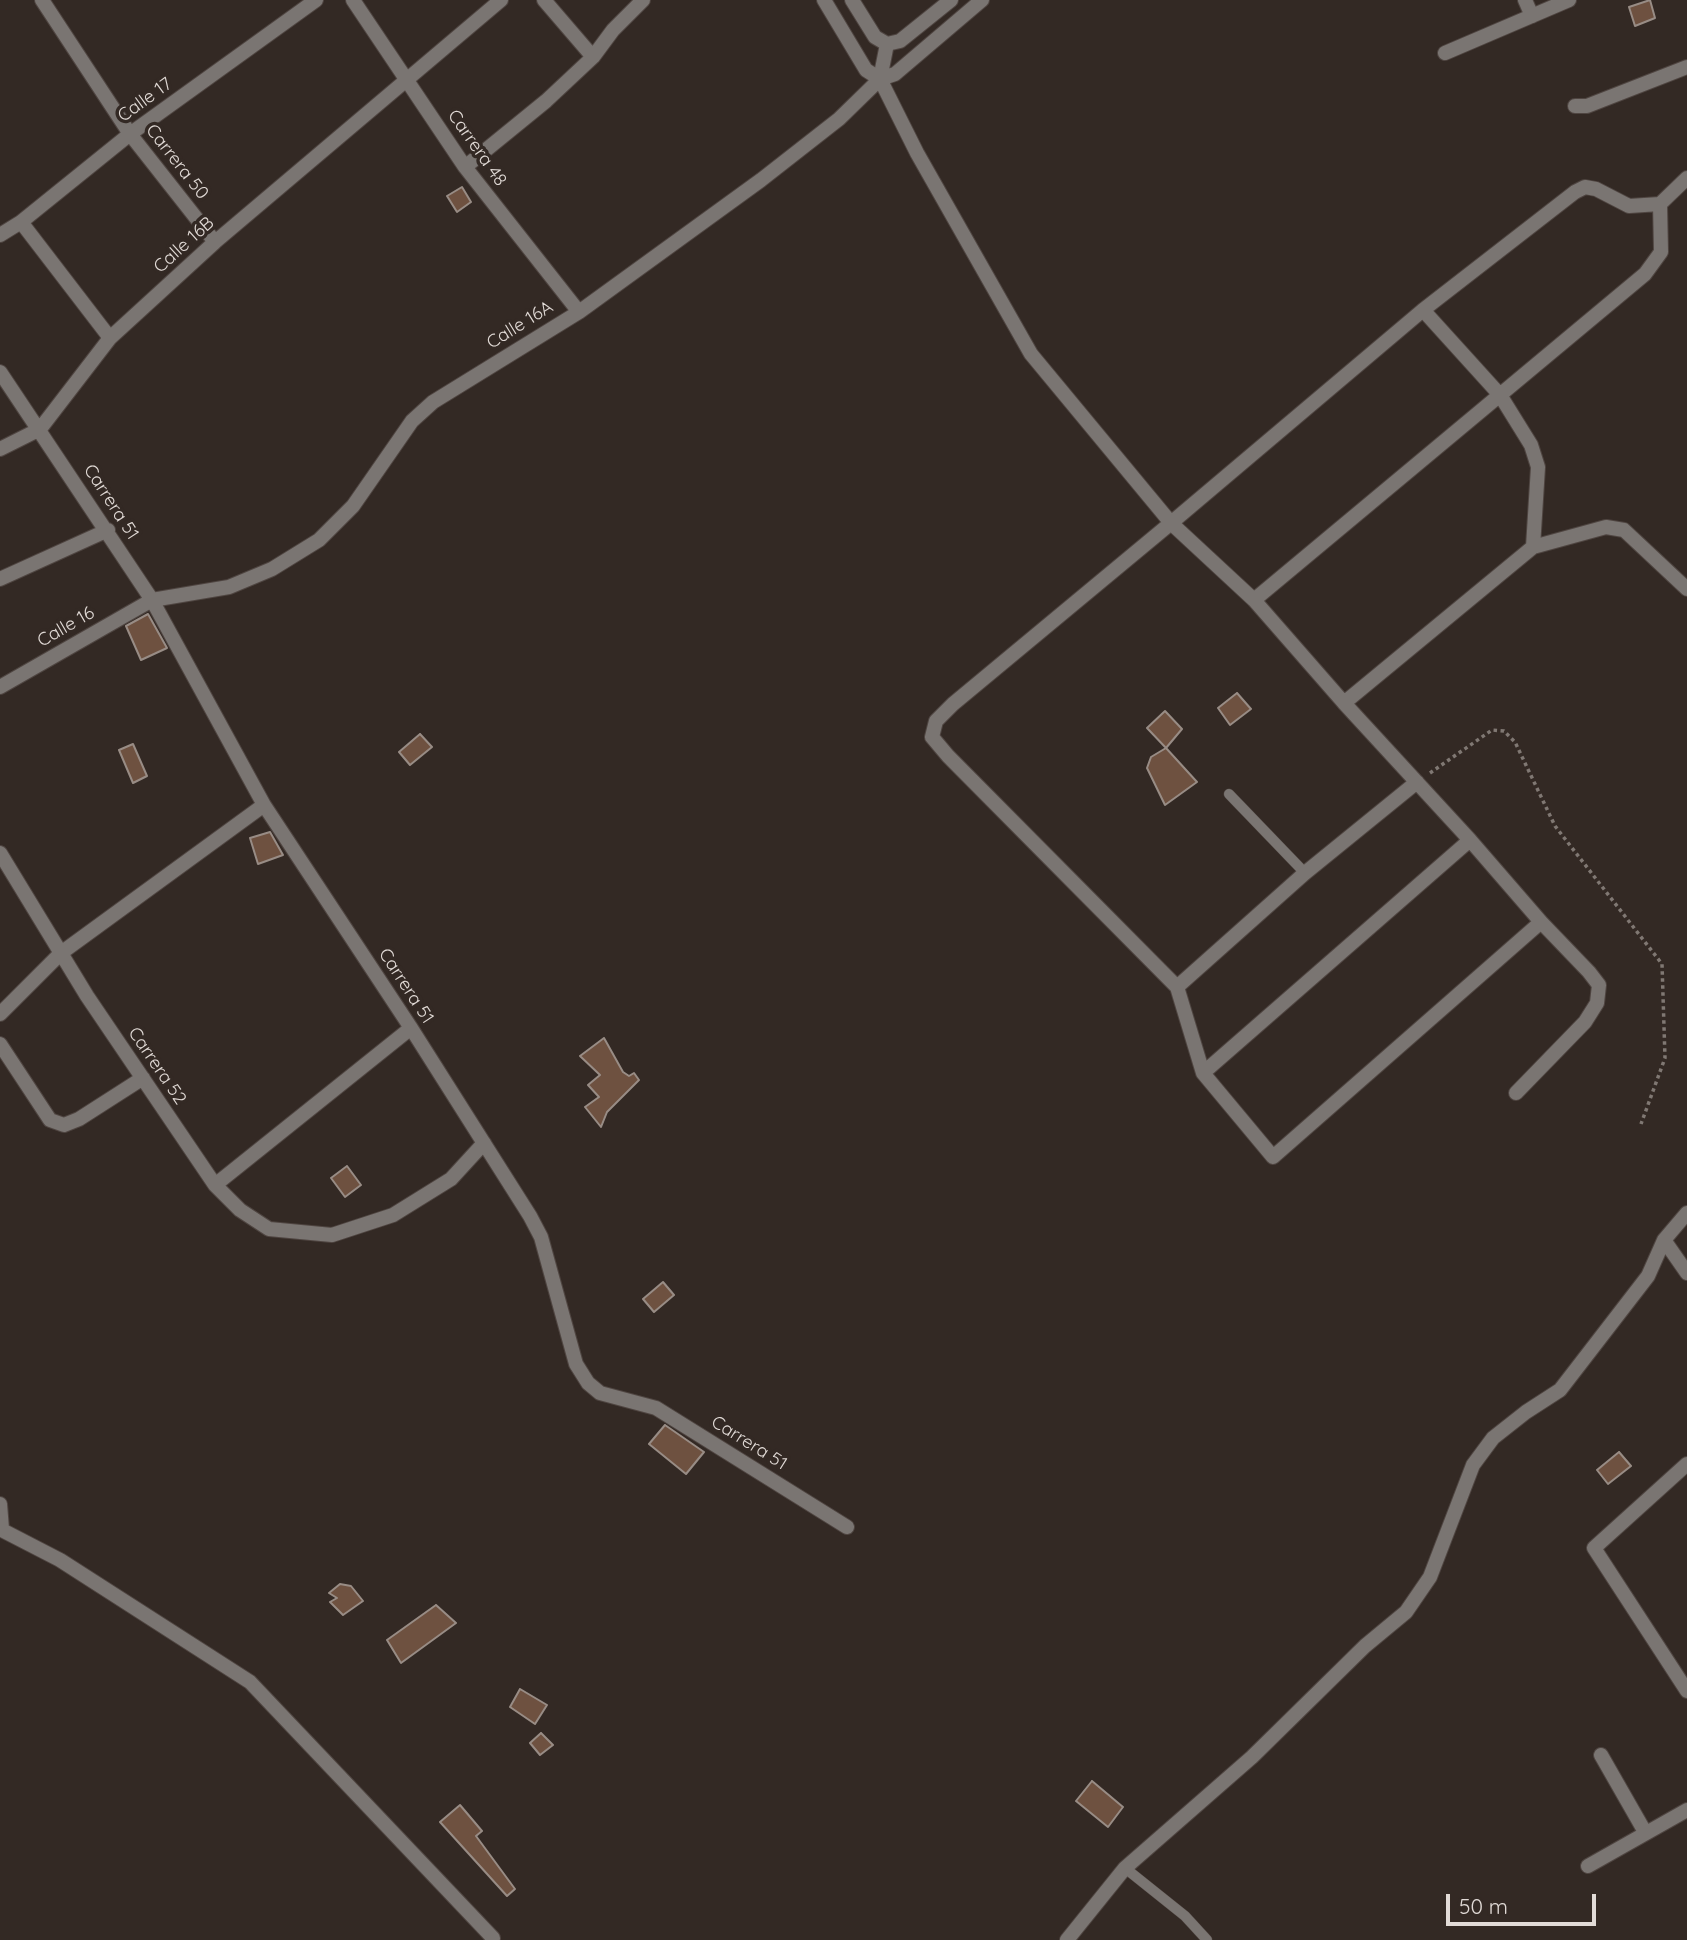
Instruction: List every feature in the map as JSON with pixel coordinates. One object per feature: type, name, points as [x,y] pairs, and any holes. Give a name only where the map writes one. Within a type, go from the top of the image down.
[{"type":"street","name":"Carrera 50","points":[[42,0],[130,134],[215,242]]},
{"type":"street","name":"Calle 17","points":[[0,235],[21,222],[130,134],[316,0]]},
{"type":"street","name":"Carrera 48","points":[[353,0],[466,167],[579,312]]},
{"type":"street","name":"Calle 16B","points":[[0,449],[40,429],[110,338],[215,242],[501,0]]},
{"type":"street","points":[[544,0],[593,57]]},
{"type":"street","points":[[466,167],[546,102],[593,57],[613,30],[643,0]]},
{"type":"street","points":[[824,0],[866,70],[880,79],[917,153],[1031,354],[1171,523],[1254,600],[1343,703],[1599,985],[1597,1003],[1585,1022],[1517,1093]]},
{"type":"street","points":[[852,0],[875,37],[887,44],[900,41],[951,0]]},
{"type":"street","points":[[880,79],[895,74],[982,0]]},
{"type":"street","points":[[1525,0],[1532,16]]},
{"type":"street","points":[[1445,52],[1569,0]]},
{"type":"street","points":[[880,79],[887,44]]},
{"type":"street","points":[[1575,106],[1587,106],[1687,67]]},
{"type":"street","name":"Calle 16A","points":[[152,600],[229,587],[272,569],[319,540],[354,506],[412,421],[433,402],[579,312],[830,127],[880,79]]},
{"type":"street","points":[[1541,922],[1273,1157],[1203,1073],[1177,987],[932,737],[936,721],[953,704],[1423,310],[1575,192],[1585,187],[1596,189],[1629,206],[1661,204],[1687,178]]},
{"type":"street","points":[[1254,600],[1645,274],[1661,252],[1661,204]]},
{"type":"street","points":[[21,222],[110,338]]},
{"type":"street","points":[[1423,310],[1500,395],[1531,445],[1538,467],[1533,547]]},
{"type":"street","name":"Carrera 51","points":[[0,372],[152,600],[264,805],[411,1028],[541,1237],[576,1364],[588,1383],[600,1393],[656,1408],[847,1527]]},
{"type":"street","points":[[1343,703],[1533,547],[1606,527],[1624,530],[1687,589]]},
{"type":"street","points":[[0,579],[107,530]]},
{"type":"street","name":"Calle 16","points":[[0,687],[152,600]]},
{"type":"street","points":[[1177,987],[1306,873],[1417,782]]},
{"type":"street","points":[[0,1014],[61,953],[264,805]]},
{"type":"street","points":[[1203,1073],[1470,840]]},
{"type":"street","name":"Carrera 52","points":[[0,853],[87,996],[215,1185],[240,1210],[269,1229],[332,1235],[393,1215],[451,1179],[484,1143]]},
{"type":"street","points":[[215,1185],[411,1028]]},
{"type":"street","points":[[0,1044],[50,1120],[64,1125],[79,1119],[143,1078]]},
{"type":"street","points":[[1067,1940],[1125,1868],[1252,1756],[1365,1646],[1406,1612],[1430,1577],[1473,1465],[1493,1438],[1560,1390],[1648,1276],[1664,1240],[1687,1213]]},
{"type":"street","points":[[1664,1240],[1687,1273]]},
{"type":"street","points":[[1685,1470],[1594,1548],[1687,1692]]},
{"type":"street","points":[[0,1504],[1,1529],[60,1560],[250,1682],[493,1938]]},
{"type":"street","points":[[1601,1755],[1645,1832]]},
{"type":"street","points":[[1588,1866],[1687,1810]]},
{"type":"lane","points":[[1229,794],[1306,873]]},
{"type":"lane","points":[[1125,1868],[1185,1916],[1207,1940]]},
{"type":"path","points":[[1417,782],[1492,730],[1504,731],[1515,742],[1555,826],[1662,964],[1665,1058],[1641,1124]]},
{"type":"building","points":[[1650,0],[1655,18],[1635,26],[1629,7]]},
{"type":"building","points":[[462,187],[471,202],[457,212],[447,196]]},
{"type":"building","points":[[148,614],[167,648],[141,660],[126,626]]},
{"type":"building","points":[[1237,693],[1251,709],[1230,725],[1218,708]]},
{"type":"building","points":[[1165,711],[1182,729],[1166,748],[1147,728]]},
{"type":"building","points":[[420,734],[432,747],[410,765],[399,752]]},
{"type":"building","points":[[133,744],[147,776],[133,783],[119,750]]},
{"type":"building","points":[[1166,748],[1197,782],[1165,805],[1147,768],[1151,757]]},
{"type":"building","points":[[270,832],[283,855],[258,864],[250,838]]},
{"type":"building","points":[[604,1038],[623,1072],[629,1076],[634,1073],[639,1080],[607,1112],[601,1127],[585,1107],[599,1097],[588,1085],[600,1075],[580,1056]]},
{"type":"building","points":[[347,1166],[361,1185],[345,1197],[331,1178]]},
{"type":"building","points":[[663,1282],[674,1295],[654,1312],[643,1299]]},
{"type":"building","points":[[665,1425],[704,1452],[686,1474],[649,1444]]},
{"type":"building","points":[[1619,1452],[1631,1466],[1608,1484],[1597,1470]]},
{"type":"building","points":[[340,1584],[351,1586],[363,1601],[343,1615],[330,1602],[337,1598],[329,1593]]},
{"type":"building","points":[[436,1605],[456,1623],[401,1663],[387,1640]]},
{"type":"building","points":[[520,1689],[547,1705],[535,1724],[510,1707]]},
{"type":"building","points":[[541,1733],[553,1745],[540,1755],[530,1743]]},
{"type":"building","points":[[1092,1781],[1123,1807],[1108,1827],[1076,1801]]},
{"type":"building","points":[[460,1805],[482,1831],[476,1836],[515,1889],[507,1896],[440,1822]]}]
